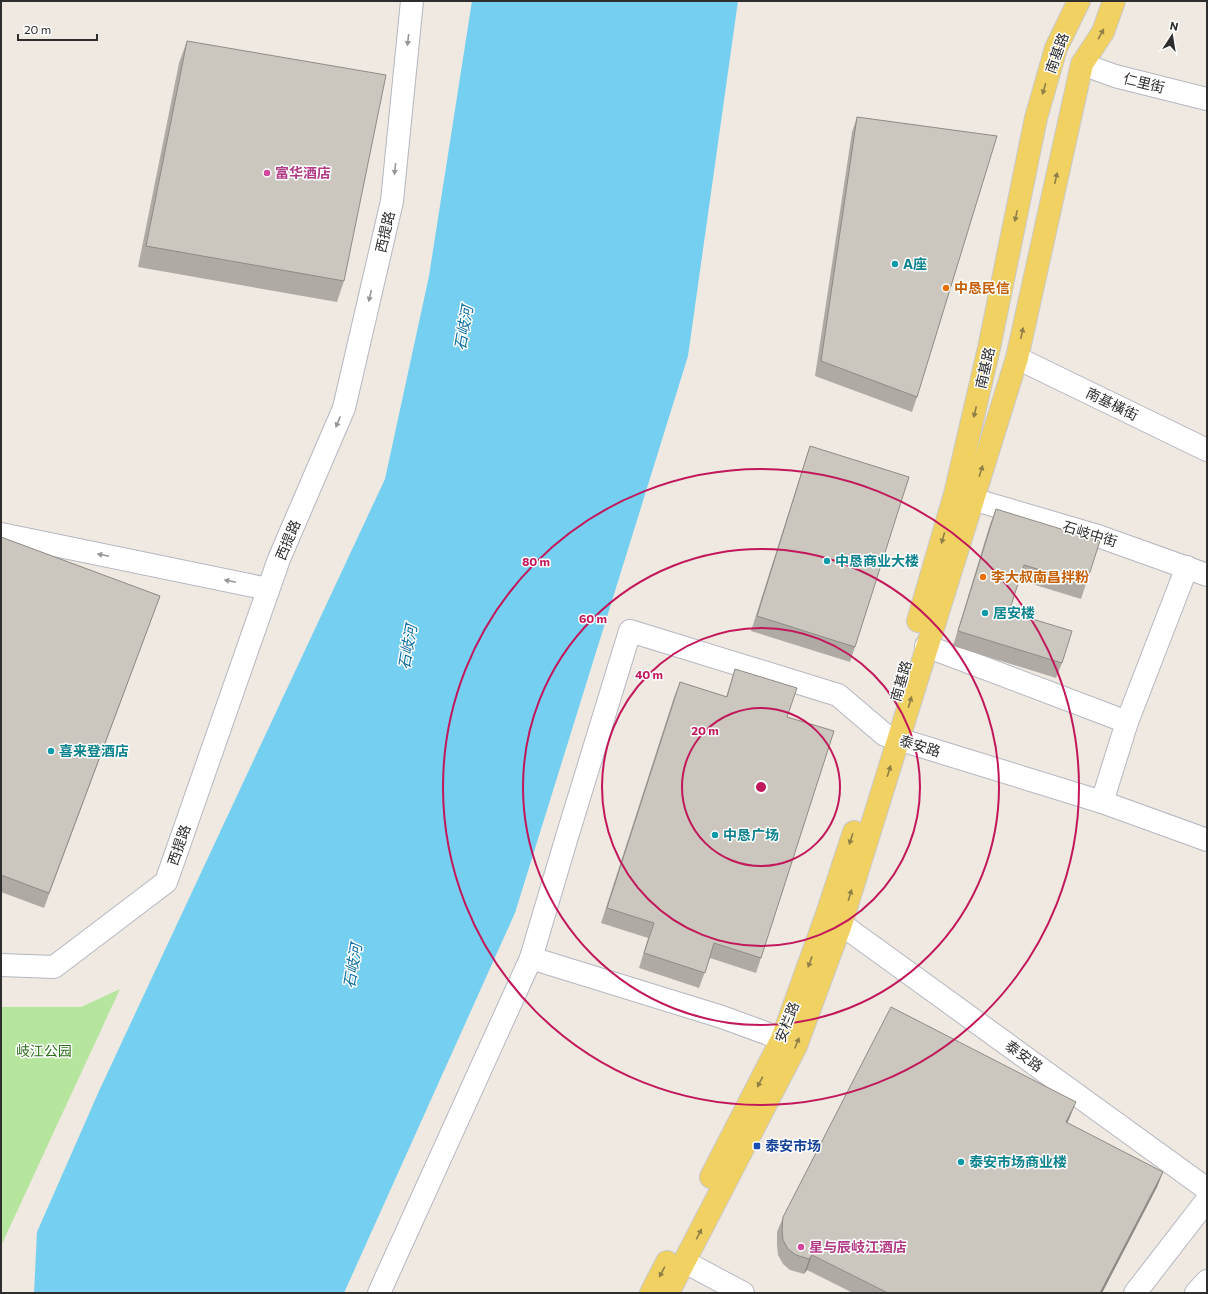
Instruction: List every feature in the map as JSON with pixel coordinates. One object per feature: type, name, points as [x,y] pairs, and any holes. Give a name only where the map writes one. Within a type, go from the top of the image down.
[{"type":"main road","name":"南基路","points":[[892,737],[955,494],[989,348],[1036,118],[1056,48],[1079,1]]},
{"type":"main road","points":[[1082,64],[1103,32],[1114,1]]},
{"type":"main road","name":"南基路","points":[[892,737],[926,646],[1017,358],[1082,64]]},
{"type":"main road","name":"安栏路","points":[[668,1293],[796,1046],[841,924],[892,737]]},
{"type":"main road","name":"安栏路","points":[[651,1293],[782,1039],[892,737]]},
{"type":"street","name":"西提路","points":[[1,965],[54,967],[166,882],[279,559],[344,408],[392,202],[412,1]]},
{"type":"street","name":"仁里街","points":[[1082,64],[1115,76],[1207,99]]},
{"type":"street","name":"南基橫街","points":[[1017,358],[1207,450]]},
{"type":"street","name":"石岐中街","points":[[972,499],[1098,536],[1197,571]]},
{"type":"street","points":[[1,534],[268,589]]},
{"type":"street","points":[[1102,802],[1126,722],[1197,571]]},
{"type":"street","points":[[379,1293],[531,958],[630,631],[838,695],[892,737]]},
{"type":"street","points":[[926,646],[1126,722]]},
{"type":"street","name":"泰安路","points":[[892,737],[1102,802],[1207,840]]},
{"type":"street","name":"泰安路","points":[[841,924],[1207,1188]]},
{"type":"street","points":[[531,958],[722,1017],[782,1039]]},
{"type":"street","points":[[1134,1293],[1207,1200]]},
{"type":"street","points":[[685,1262],[743,1293]]},
{"type":"street","points":[[1196,1293],[1207,1281]]},
{"type":"green space","name":"岐江公园","points":[[120,989],[1,1246],[1,1007],[81,1007]]},
{"type":"water","name":"石岐河","points":[[472,1],[738,1],[688,356],[515,913],[344,1293],[34,1293],[37,1232],[99,1091],[385,479],[429,276]]},
{"type":"building","name":"富华酒店","points":[[187,41],[386,75],[344,281],[146,246]]},
{"type":"building","name":"A座","points":[[857,117],[997,136],[917,397],[821,361]]},
{"type":"building","name":"中恳商业大楼","points":[[810,446],[909,477],[855,647],[757,616]]},
{"type":"building","name":"居安楼","points":[[996,509],[1100,541],[1086,584],[1024,565],[1009,612],[1072,631],[1062,663],[958,631]]},
{"type":"building","name":"喜来登酒店","points":[[1,537],[160,596],[49,893],[1,875]]},
{"type":"building","name":"中恳广场","points":[[735,669],[797,688],[787,717],[834,731],[761,958],[714,943],[705,973],[644,953],[654,923],[607,908],[680,682],[727,697]]},
{"type":"building","name":"泰安市场商业楼","points":[[891,1007],[1076,1102],[1066,1122],[1163,1172],[1100,1293],[888,1293],[812,1255],[809,1259],[796,1255],[788,1249],[783,1240],[783,1217]]},
{"type":"place","name":"富华酒店","points":[[267,173]]},
{"type":"place","name":"A座","points":[[895,264]]},
{"type":"place","name":"中恳民信","points":[[946,288]]},
{"type":"place","name":"中恳商业大楼","points":[[827,561]]},
{"type":"place","name":"李大叔南昌拌粉","points":[[983,577]]},
{"type":"place","name":"居安楼","points":[[985,613]]},
{"type":"place","name":"喜来登酒店","points":[[51,751]]},
{"type":"place","name":"中恳广场","points":[[715,835]]},
{"type":"place","name":"泰安市场","points":[[757,1146]]},
{"type":"place","name":"泰安市场商业楼","points":[[961,1162]]},
{"type":"place","name":"星与辰岐江酒店","points":[[801,1247]]}]
